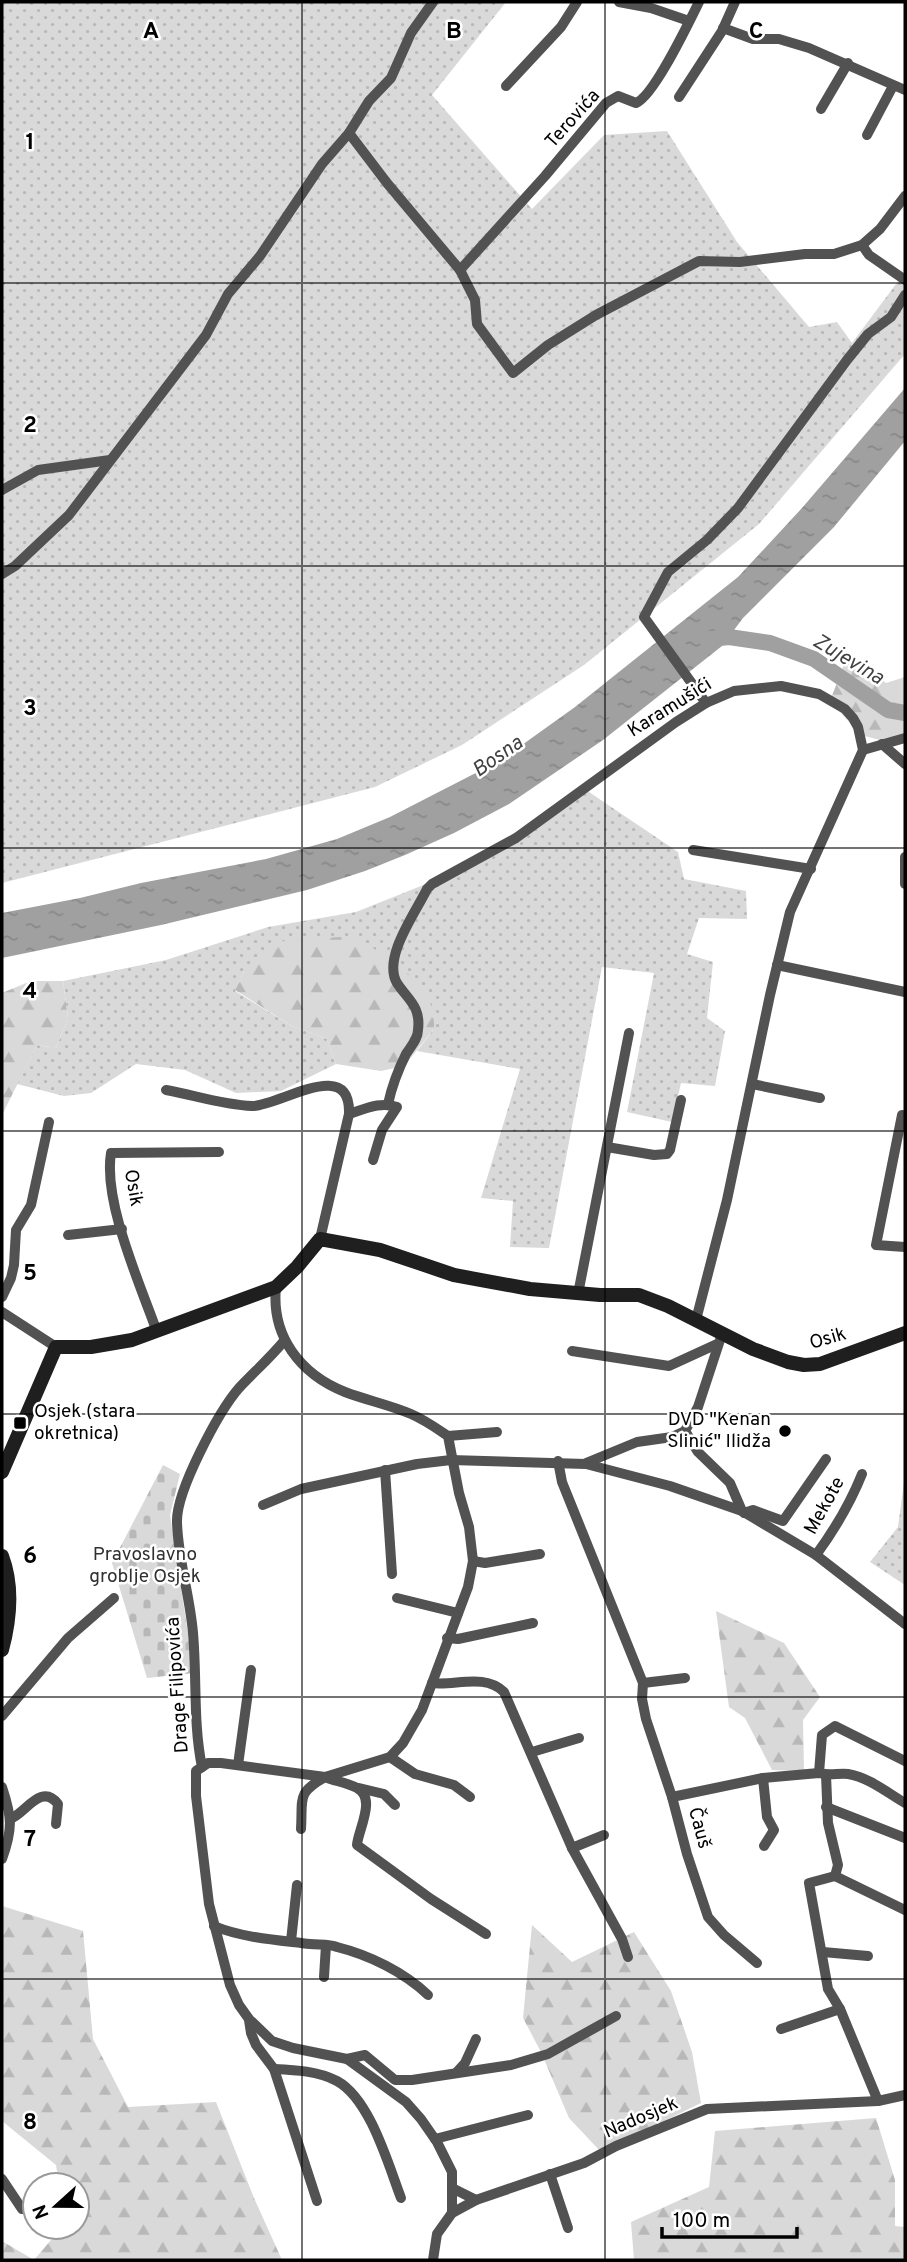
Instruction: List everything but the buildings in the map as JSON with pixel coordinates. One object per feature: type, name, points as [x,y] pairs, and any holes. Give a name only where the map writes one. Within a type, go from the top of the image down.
[{"type":"main road","name":"Osik","points":[[320,1239],[380,1250],[454,1275],[530,1290],[639,1295],[696,1321],[720,1339],[804,1365],[820,1364],[905,1333]]},
{"type":"main road","points":[[2,1472],[56,1347],[111,1345],[157,1332],[275,1287],[297,1267],[320,1239]]},
{"type":"main road","points":[[2,1556],[10,1581],[2,1650]]},
{"type":"street","points":[[2,574],[15,566],[69,515],[206,335],[228,294],[260,256],[322,164],[349,133],[369,101],[391,78],[411,33],[433,2]]},
{"type":"street","points":[[506,86],[535,58],[561,27],[577,2]]},
{"type":"street","points":[[619,2],[650,8],[689,21]]},
{"type":"street","name":"Terovića","points":[[460,270],[545,176],[606,103],[618,96],[640,102],[674,51],[699,2]]},
{"type":"street","points":[[679,97],[723,28],[735,2]]},
{"type":"street","points":[[723,28],[753,39],[779,39],[799,44],[905,89]]},
{"type":"street","points":[[821,109],[848,63]]},
{"type":"street","points":[[867,135],[893,86]]},
{"type":"street","points":[[349,133],[460,270],[475,300],[477,324],[513,373],[548,345],[596,314],[699,261],[740,262],[805,254],[834,254],[862,245],[880,229],[905,196]]},
{"type":"street","points":[[862,245],[869,255],[905,280]]},
{"type":"street","points":[[706,703],[643,617],[668,572],[707,540],[738,508],[847,359],[868,334],[891,317],[905,295]]},
{"type":"street","points":[[2,490],[38,470],[110,460]]},
{"type":"street","name":"Karamušići","points":[[388,1104],[393,1081],[418,1030],[414,1003],[397,982],[393,961],[427,889],[432,884],[516,838],[596,778],[706,703],[734,691],[790,687],[819,694],[845,709],[853,718],[863,750]]},
{"type":"street","points":[[696,1321],[727,1200],[790,912],[863,750],[905,738]]},
{"type":"street","points":[[882,744],[905,764]]},
{"type":"street","points":[[693,850],[811,869]]},
{"type":"street","points":[[905,857],[905,884]]},
{"type":"street","points":[[777,965],[905,992]]},
{"type":"street","points":[[578,1294],[629,1033]]},
{"type":"street","points":[[752,1084],[820,1098]]},
{"type":"street","points":[[166,1090],[254,1107],[304,1089],[327,1086],[346,1095],[349,1114],[320,1239]]},
{"type":"street","points":[[607,1147],[654,1155],[667,1154],[681,1100]]},
{"type":"street","points":[[349,1114],[388,1104],[397,1107],[382,1130],[373,1160]]},
{"type":"street","points":[[902,1115],[876,1245],[905,1247]]},
{"type":"street","points":[[2,1297],[14,1265],[16,1230],[31,1205],[49,1122]]},
{"type":"street","name":"Osik","points":[[157,1332],[122,1228],[109,1177],[111,1153],[219,1152]]},
{"type":"street","points":[[68,1235],[122,1228]]},
{"type":"street","points":[[275,1287],[274,1301],[284,1341],[288,1349],[320,1379],[342,1391],[410,1413],[448,1437],[497,1432]]},
{"type":"street","points":[[2,1312],[56,1347]]},
{"type":"street","points":[[572,1351],[669,1366],[720,1339]]},
{"type":"street","points":[[586,1464],[637,1442],[672,1437],[685,1431],[698,1407],[720,1339]]},
{"type":"street","name":"Drage Filipovića","points":[[202,1766],[196,1739],[197,1673],[191,1615],[180,1559],[177,1519],[183,1488],[218,1421],[237,1390],[284,1341]]},
{"type":"street","points":[[685,1431],[698,1452],[730,1483],[743,1512]]},
{"type":"street","points":[[448,1437],[451,1460],[469,1527],[473,1562],[468,1587],[422,1710],[411,1731],[390,1757],[415,1774],[454,1785],[470,1797]]},
{"type":"street","name":"Mekote","points":[[743,1512],[752,1510],[783,1521],[826,1458]]},
{"type":"street","points":[[263,1505],[301,1489],[385,1470],[451,1460],[558,1461],[586,1464],[670,1486],[743,1512],[816,1555],[905,1623]]},
{"type":"street","name":"Čauš","points":[[558,1461],[562,1482],[643,1683],[642,1699],[646,1719],[708,1917],[724,1935],[757,1963]]},
{"type":"street","points":[[385,1470],[392,1574]]},
{"type":"street","name":"Mekote","points":[[816,1555],[841,1519],[862,1474]]},
{"type":"street","points":[[473,1562],[485,1563],[540,1554]]},
{"type":"street","points":[[2,1716],[68,1638],[114,1598]]},
{"type":"street","points":[[397,1598],[458,1613]]},
{"type":"street","points":[[447,1638],[458,1639],[533,1623]]},
{"type":"street","points":[[238,1765],[251,1670]]},
{"type":"street","points":[[643,1683],[685,1678]]},
{"type":"street","points":[[432,1683],[472,1681],[501,1688],[532,1752],[572,1849],[622,1939],[628,1957]]},
{"type":"street","points":[[835,1876],[838,1865],[826,1807],[822,1735],[835,1726],[905,1760]]},
{"type":"street","points":[[532,1752],[579,1738]]},
{"type":"street","name":"Drage Filipovića","points":[[325,1777],[390,1757]]},
{"type":"street","name":"Drage Filipovića","points":[[395,1805],[384,1794],[325,1777],[208,1763],[196,1771],[195,1796],[205,1881],[230,1985],[249,2019],[272,2041],[347,2059],[365,2055],[395,2080],[412,2080],[511,2065],[548,2054],[616,2016]]},
{"type":"street","points":[[672,1797],[763,1778],[850,1774],[874,1784],[905,1803]]},
{"type":"street","points":[[301,1829],[305,1790],[325,1777]]},
{"type":"street","points":[[763,1778],[767,1817],[774,1830],[764,1846]]},
{"type":"street","points":[[2,1787],[10,1819],[10,1838],[2,1859]]},
{"type":"street","points":[[358,1788],[362,1793],[365,1808],[357,1845],[431,1899],[486,1934]]},
{"type":"street","points":[[10,1819],[16,1817],[33,1800],[44,1797],[53,1798],[58,1804],[56,1824]]},
{"type":"street","points":[[826,1807],[905,1838]]},
{"type":"street","points":[[572,1849],[604,1835]]},
{"type":"street","points":[[878,2101],[840,2009],[828,1989],[809,1883],[835,1876],[905,1910]]},
{"type":"street","points":[[290,1941],[297,1885]]},
{"type":"street","points":[[214,1926],[226,1931],[337,1947],[378,1962],[416,1983],[428,1995]]},
{"type":"street","points":[[324,1977],[326,1945]]},
{"type":"street","points":[[823,1952],[868,1956]]},
{"type":"street","points":[[781,2029],[840,2009]]},
{"type":"street","name":"Drage Filipovića","points":[[249,2019],[256,2045],[274,2069],[317,2201]]},
{"type":"street","points":[[456,2073],[465,2063],[476,2039]]},
{"type":"street","name":"Drage Filipovića","points":[[347,2059],[406,2102],[435,2139],[452,2172],[452,2213]]},
{"type":"street","points":[[274,2069],[317,2073],[338,2081],[357,2097],[380,2144],[401,2197]]},
{"type":"street","name":"Nadosjek","points":[[452,2213],[476,2200],[584,2163],[616,2146],[707,2109],[878,2101],[905,2095]]},
{"type":"street","points":[[435,2139],[528,2115]]},
{"type":"street","points":[[550,2174],[568,2228]]},
{"type":"street","points":[[2,2179],[21,2208]]},
{"type":"street","points":[[452,2188],[476,2200]]},
{"type":"street","points":[[433,2260],[437,2234],[452,2213]]},
{"type":"green space","points":[[2,2],[506,2],[432,95],[532,209],[604,135],[667,131],[737,242],[809,327],[837,322],[852,343],[905,272],[905,354],[759,524],[584,665],[462,745],[375,787],[2,883]]},
{"type":"green space","points":[[848,654],[886,683],[905,677],[905,740],[891,743],[861,735],[830,701]]},
{"type":"green space","points":[[586,790],[678,852],[684,879],[746,891],[747,919],[699,918],[687,954],[713,962],[707,1018],[725,1031],[715,1086],[681,1083],[672,1122],[627,1112],[654,973],[602,967],[549,1248],[510,1247],[513,1201],[481,1198],[520,1069],[417,1051],[434,1029],[244,971],[235,991],[292,1026],[327,1039],[336,1064],[281,1091],[236,1093],[185,1070],[136,1064],[91,1093],[64,1096],[17,1084],[37,1045],[56,1048],[68,1018],[63,981],[166,960],[268,927],[356,912],[431,882],[520,838]]},
{"type":"green space","points":[[353,936],[387,957],[410,976],[420,986],[432,1008],[434,1029],[404,1066],[381,1071],[336,1064],[327,1039],[292,1026],[235,990],[244,971],[273,942]]},
{"type":"green space","points":[[31,981],[63,981],[68,1018],[56,1048],[37,1045],[2,1115],[2,993]]},
{"type":"green space","name":"Pravoslavno groblje Osjek","points":[[163,1465],[180,1474],[170,1515],[194,1673],[147,1678],[112,1563]]},
{"type":"green space","points":[[905,1475],[905,1585],[870,1562],[898,1527]]},
{"type":"green space","points":[[716,1611],[784,1643],[820,1697],[803,1720],[804,1771],[772,1770],[745,1718],[729,1707]]},
{"type":"green space","points":[[2,1906],[83,1931],[93,2039],[128,2107],[216,2102],[282,2260],[34,2260],[50,2241],[91,2241],[91,2171],[57,2171],[56,2165],[2,2121]]},
{"type":"green space","points":[[532,1925],[572,1962],[634,1932],[671,1991],[692,2052],[701,2103],[601,2152],[569,2118],[541,2052],[523,2018]]},
{"type":"green space","points":[[876,2118],[895,2180],[895,2226],[905,2227],[905,2260],[634,2260],[631,2222],[709,2187],[715,2131]]},
{"type":"green space","points":[[2,2241],[34,2260],[2,2260]]},
{"type":"water","points":[[905,388],[905,441],[834,527],[743,618],[722,646],[603,740],[509,804],[405,855],[307,890],[161,925],[2,958],[2,913],[266,859],[337,839],[390,817],[501,760],[575,707],[738,577],[802,508]]},
{"type":"waterway","name":"Zujevina","points":[[710,639],[729,637],[770,643],[814,659],[888,710],[905,713]]},
{"type":"place","name":"Osjek (stara okretnica)","points":[[20,1423]]},
{"type":"place","name":"DVD \"Kenan Slinić\" Ilidža","points":[[785,1431]]},
{"type":"water label","name":"Bosna","points":[[498,757]]}]
